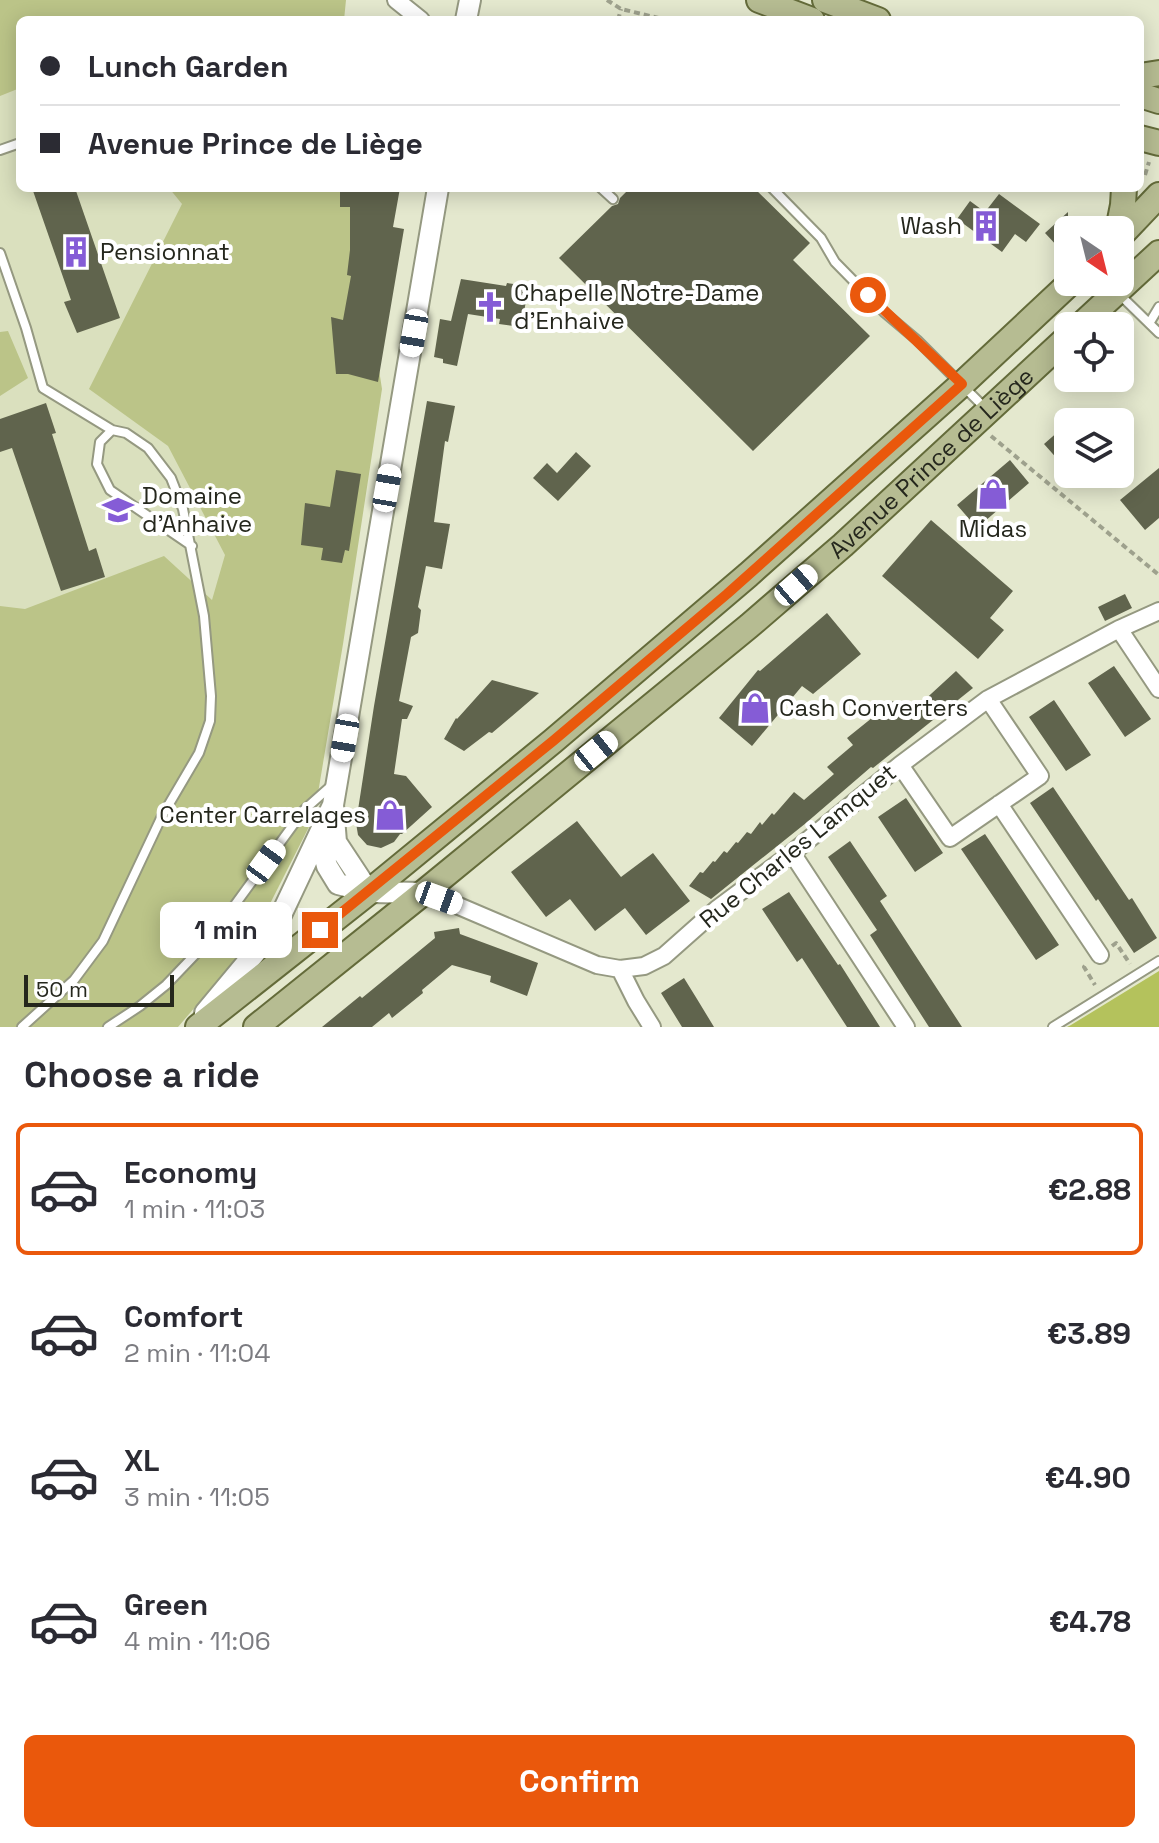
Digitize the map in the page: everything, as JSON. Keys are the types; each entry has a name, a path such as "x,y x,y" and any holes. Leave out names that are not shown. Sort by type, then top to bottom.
{"main road":[{"path":"759,0 801,16"},
{"path":"825,0 867,16"},
{"path":"1133,216 1152,185"},
{"path":"1121,216 1124,192"},
{"path":"1134,278 1154,261"},
{"name":"Avenue Prince de Liège","path":"196,1027 369,892 553,741 748,575 1056,296"},
{"path":"1095,312 1113,296"},
{"name":"Avenue Prince de Liège","path":"256,1027 749,626 843,545 1054,350"}],"street":[{"path":"396,0 416,16"},
{"path":"369,892 336,842 333,805 437,192"},
{"name":"Rue Charles Lamquet","path":"620,969 644,966 664,956 717,909 988,699 1159,611"},
{"path":"1119,629 1159,689"},
{"path":"900,765 950,838 1040,776 988,699"},
{"path":"999,804 1100,955"},
{"path":"196,1027 274,930 333,805"},
{"path":"319,835 327,866 338,884 369,892 423,893 597,965 620,969 652,1027"},
{"path":"792,853 906,1027"}],"lane":[{"path":"605,192 613,199"},
{"path":"776,192 821,238 835,262 988,410"},
{"path":"0,253 43,388 148,448 171,478 192,546 204,616 211,696 210,721 199,753 162,816 103,941 74,980 22,1027"},
{"path":"1121,296 1159,333"},
{"path":"1150,322 1159,307"},
{"path":"112,430 100,442 97,464 110,490 192,546"},
{"path":"108,1027 166,985 210,939 304,810 337,781"},
{"path":"1053,1027 1159,961"}],"path":[{"path":"607,0 621,9 650,16"},
{"path":"619,16 621,9"},
{"path":"1150,146 1152,185"},
{"path":"991,436 1159,575"},
{"path":"1103,997 1084,967 1116,943 1137,975"}],"shaded area":[{"name":"Domaine d'Anhaive","path":"0,0 16,16 16,192 179,192 216,347 256,672 0,831"},
{"path":"0,0 346,0 344,16 16,16 16,90 0,96"},
{"path":"172,192 352,192 382,389 314,817 250,943 178,1027 0,1027 0,606 25,609 164,556 212,600 225,555 168,446 89,389 182,204"},
{"path":"8,331 28,378 0,396 0,332"},
{"path":"1159,971 1159,1027 1067,1027 1071,1025"}],"building":[{"name":"Pensionnat","path":"33,192 76,192 120,318 77,333 64,302 71,300"},
{"path":"340,192 399,192 393,227 404,229 378,382 336,374 331,317 343,320 351,276 347,275 350,207 340,207"},
{"path":"626,192 758,192 810,243 793,260 870,336 753,451 559,258 612,206 618,204"},
{"path":"999,194 1040,224 1026,242 1015,234 1002,252 957,219 970,201 985,212"},
{"path":"1054,225 1054,243 1045,233"},
{"name":"Chapelle Notre-Dame d'Enhaive","path":"461,279 529,286 521,327 499,324 500,319 468,314 457,366 434,357 440,319 451,321"},
{"path":"427,401 455,406 448,442 445,441 434,522 450,524 442,569 426,566 418,607 421,610 418,633 411,637 399,701 413,706 407,719 402,719 394,774 406,776 432,807 394,842 381,848 367,845 358,835 356,823"},
{"path":"46,403 56,433 52,434 89,551 96,548 105,577 61,591 12,448 0,452 0,419"},
{"path":"1054,435 1054,455 1044,444"},
{"path":"576,452 591,466 558,501 533,478 547,463 557,473"},
{"name":"Midas","path":"1010,460 1029,483 977,528 957,505"},
{"path":"1159,468 1159,518 1145,530 1120,500"},
{"path":"336,470 361,474 349,551 345,550 342,563 321,560 323,548 301,545 305,503 330,507"},
{"path":"931,520 1013,591 990,618 1004,630 978,659 882,576"},
{"path":"1125,594 1132,608 1105,621 1098,607"},
{"path":"827,613 861,654 813,694 802,686 752,746 719,718 758,670"},
{"path":"1114,666 1151,719 1125,737 1088,683"},
{"path":"956,671 973,688 871,767 806,823 711,899 689,886 724,851 727,853 747,832 751,834 760,822 762,825 772,813 774,815 794,792 804,800 834,774 827,767 853,745 847,738 893,701 907,716"},
{"path":"492,680 539,693 492,733 489,732 464,751 444,739 456,718"},
{"path":"1054,700 1091,755 1066,771 1029,717"},
{"path":"1053,787 1157,938 1134,953 1030,803"},
{"path":"906,798 943,853 915,872 878,817"},
{"path":"577,821 621,877 653,853 690,901 646,935 625,908 595,931 570,899 546,917 511,872"},
{"path":"985,834 1059,945 1036,960 961,849"},
{"path":"850,841 887,896 880,901 962,1027 929,1027 870,935 877,930 828,857"},
{"path":"789,892 880,1027 847,1027 802,958 797,962 762,909"},
{"path":"459,928 460,934 538,963 527,996 490,982 491,976 452,965 392,1018 389,1013 372,1027 322,1027 435,938 434,932"},
{"path":"684,978 714,1027 682,1027 661,993"}],"place":[{"name":"Wash","path":"986,226"},
{"name":"Pensionnat","path":"76,252"},
{"name":"Chapelle Notre-Dame d'Enhaive","path":"490,307"},
{"name":"Midas","path":"993,494"},
{"name":"Domaine d'Anhaive","path":"118,510"},
{"name":"Cash Converters","path":"755,708"},
{"name":"Center Carrelages","path":"390,815"}],"route":[{"path":"320,930 553,741 727,594 962,384 868,295"}]}
